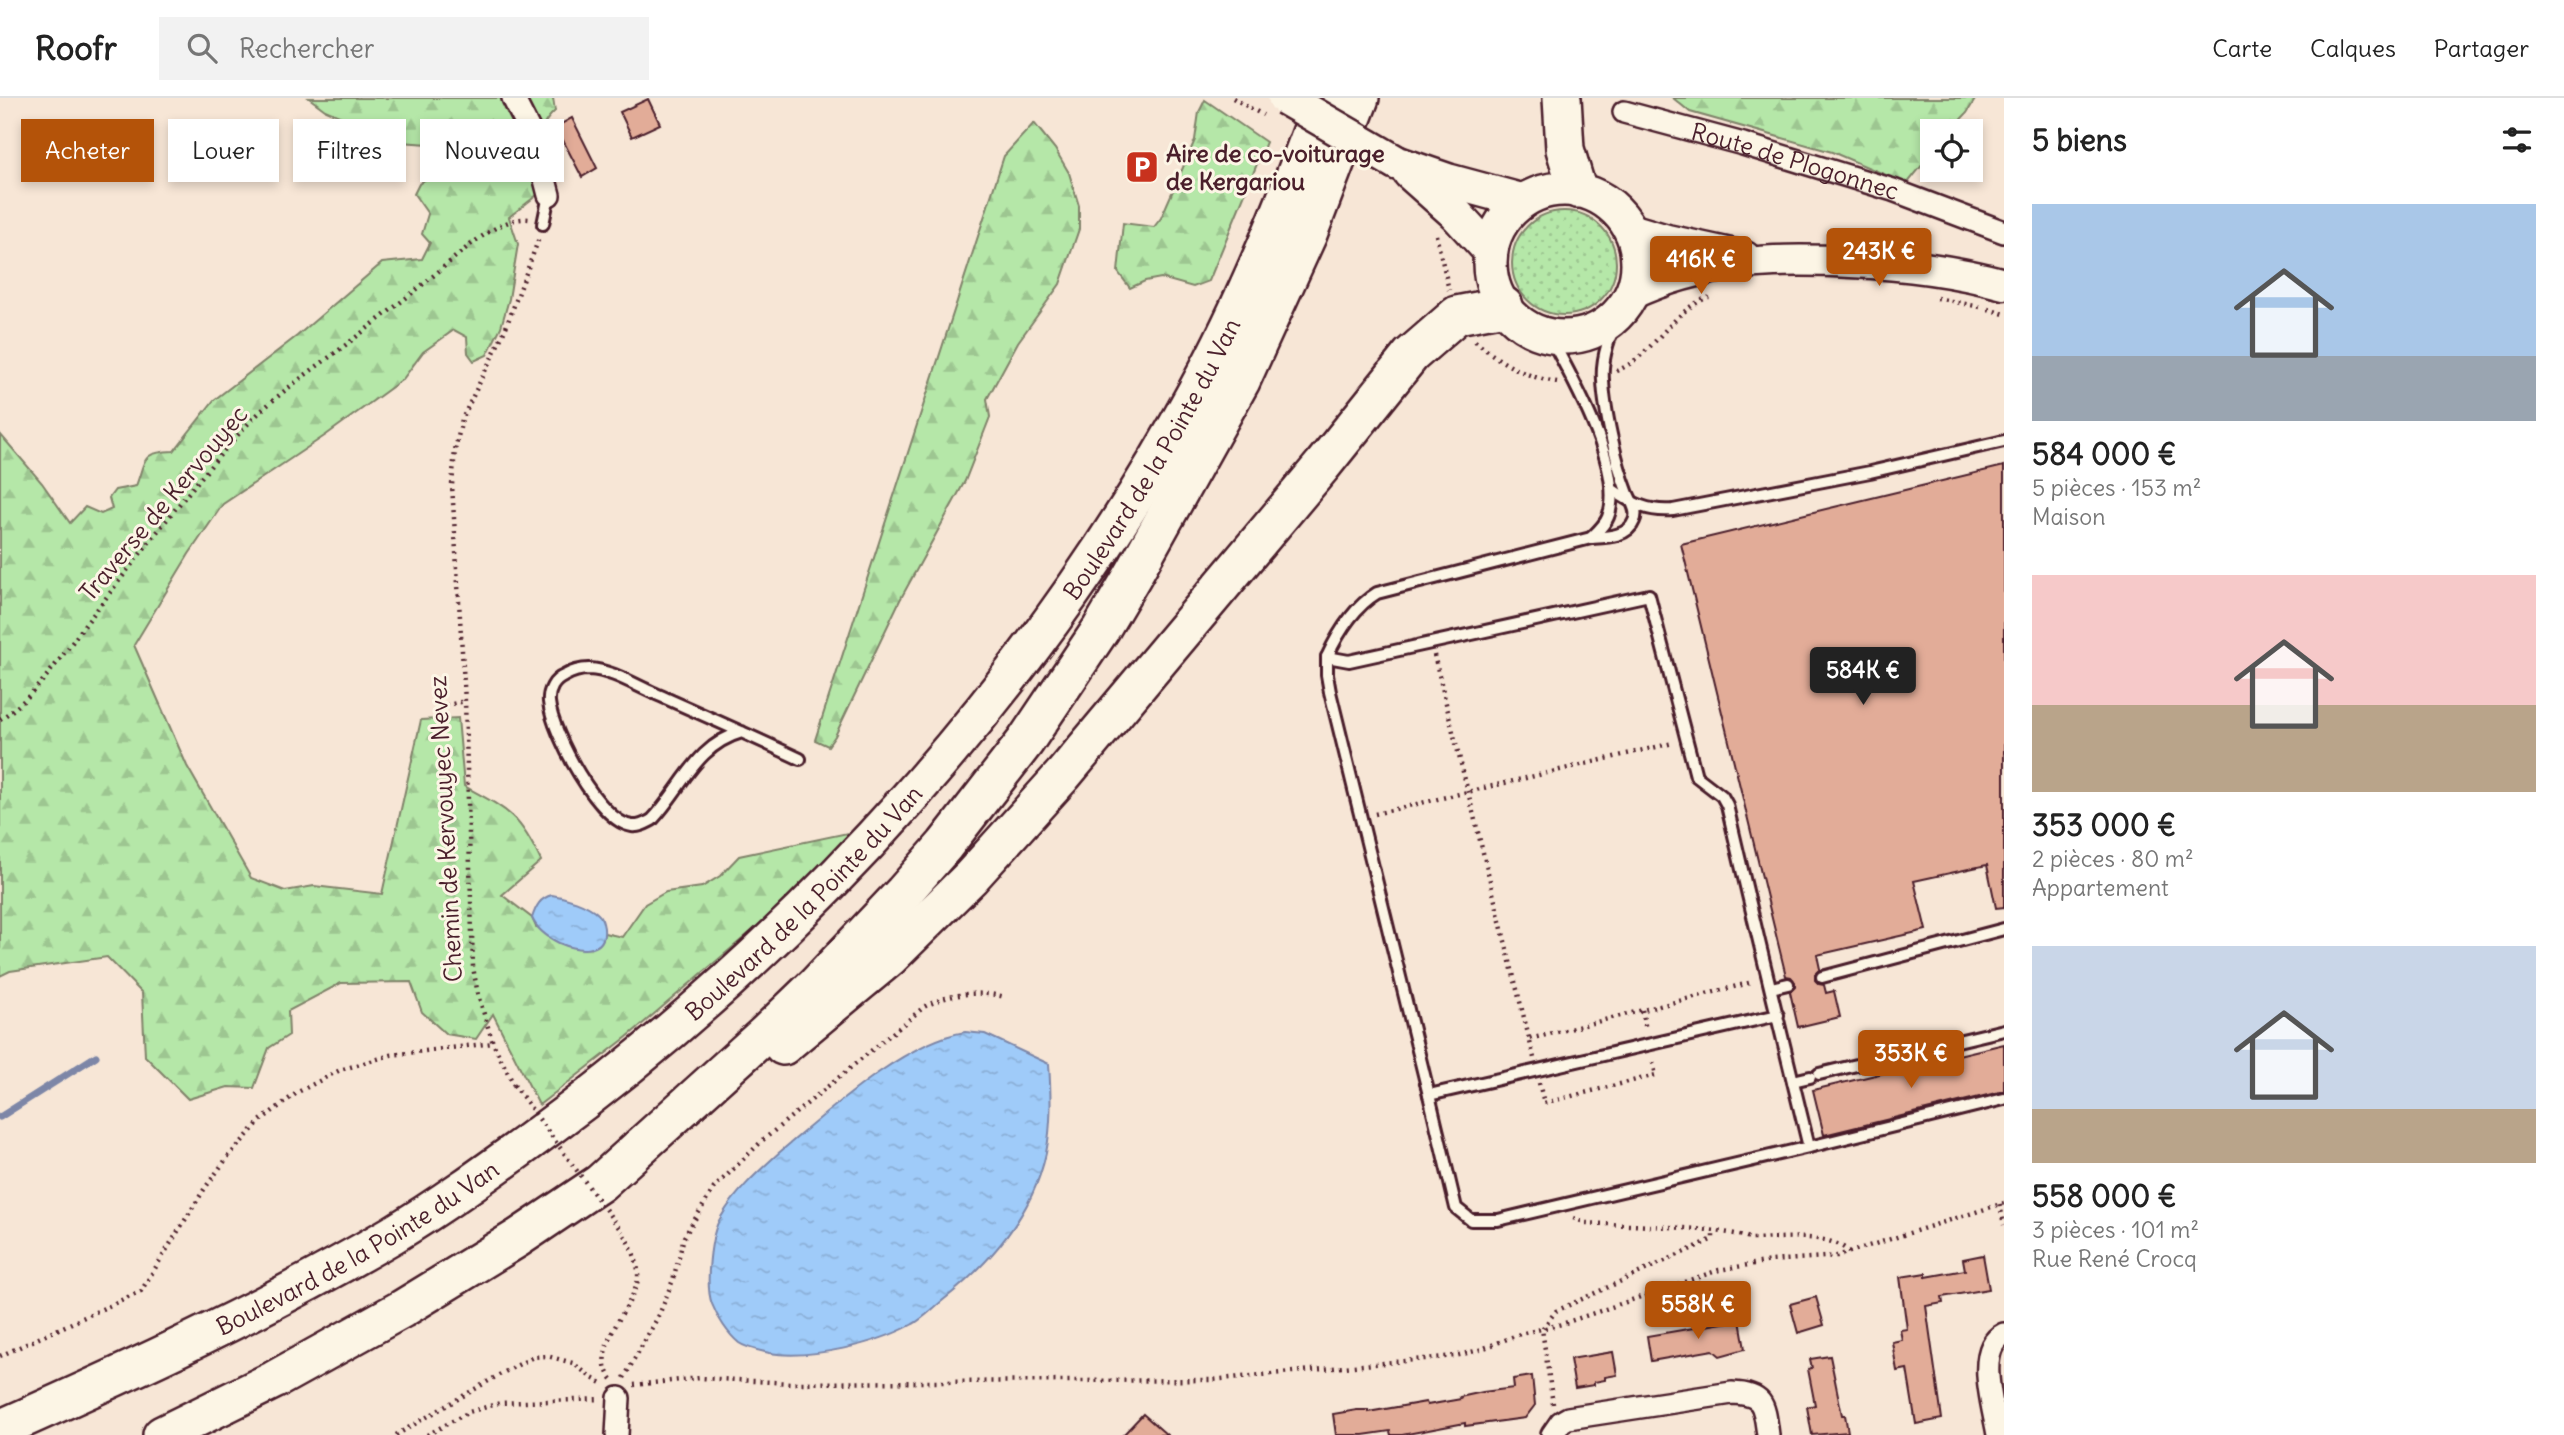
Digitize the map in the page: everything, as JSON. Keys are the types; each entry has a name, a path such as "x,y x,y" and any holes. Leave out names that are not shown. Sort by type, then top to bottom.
{"highway":[{"path":"1273,226 1306,98"},
{"name":"Boulevard de la Pointe du Van","path":"0,1429 223,1326 394,1234 486,1173 629,1067 773,940 898,811 989,700 1083,576 1195,394 1226,333 1273,226 1324,98"},
{"name":"Boulevard de la Pointe du Van","path":"162,1435 274,1380 402,1309 600,1183 816,985 945,845 1025,743 1101,629 1214,434 1308,234 1360,98"},
{"path":"1562,98 1566,149 1577,189"},
{"path":"600,1183 705,1103 758,1067 890,958 937,912 1063,775 1322,466 1411,355 1457,315 1504,306"}],"main road":[{"path":"1285,98 1398,163 1449,181 1523,201"},
{"path":"1398,163 1455,213 1490,251"},
{"path":"1625,303 1637,273 1637,251 1630,229 1618,211 1600,198 1577,189 1560,188 1540,192 1507,214 1496,231 1490,251 1494,289 1516,320 1549,335 1587,333 1605,324 1625,303 1657,282 1689,272 1759,260"},
{"path":"1630,229 1759,260 1892,264 1928,268 2004,284"}],"street":[{"path":"513,98 535,141 549,195"},
{"name":"Route de Plogonnec","path":"1624,112 1743,144 1881,186 2004,232"},
{"path":"1998,1435 1987,1361 1992,1344 2004,1334"},
{"path":"617,1435 618,1393"},
{"path":"1555,1431 1568,1418 1745,1393 1756,1396 1761,1402 1768,1435"}],"lane":[{"path":"543,224 549,195"},
{"path":"1625,303 1610,334 1602,377 1605,407 1626,489 1636,516 1634,524 1623,533 1591,538 1377,593 1356,610 1327,657 1330,692 1452,1198 1460,1213 1480,1222 1569,1204 2004,1099"},
{"path":"1549,335 1589,411 1613,490 1608,517 1591,538"},
{"path":"1613,490 1633,504 1656,511 1673,510 1870,472 2004,441"},
{"path":"1327,657 1349,662 1649,595 1696,776 1722,796 1727,804 1809,1147"},
{"path":"742,732 723,737 708,748 652,820 632,827 603,807 584,785 555,722 549,702 550,694 554,682 562,676 590,669 615,676 742,732 800,759"},
{"path":"1822,977 2004,929"},
{"path":"1770,983 1788,984"},
{"path":"1429,1096 1778,1015"},
{"path":"1793,1081 2004,1030"}],"path":[{"path":"1233,98 1250,108"},
{"name":"Traverse de Kervouyec","path":"0,719 11,712 46,676 179,505 246,426 288,388 489,233 517,218 543,224"},
{"name":"Chemin de Kervouyec Nevez","path":"543,224 526,278 505,330 462,419 455,450 453,497 466,701 472,941 478,995 493,1044 514,1085 622,1232 633,1252 638,1278 634,1293 615,1323 608,1343 608,1376 618,1393"},
{"path":"1432,644 1544,1102 1656,1075 1643,1010"},
{"path":"439,707 466,701"},
{"path":"1361,818 1685,740"},
{"path":"1530,1039 1643,1010 1770,983"},
{"path":"618,1393 659,1315 673,1280 684,1237 714,1188 763,1140 924,1007 942,997 993,994 1005,997"},
{"path":"0,1356 141,1290 227,1158 260,1121 298,1092 340,1070 391,1055 493,1044"},
{"path":"1569,1204 1572,1217 1586,1223 1713,1231 1751,1239 1827,1240 1844,1246 1850,1253"},
{"path":"427,1435 469,1412 500,1403 618,1393 700,1378 791,1383 1211,1380 1455,1356 1562,1324 1719,1270 1754,1263 1824,1259 1850,1253 2002,1204 2004,1225"},
{"path":"1555,1431 1542,1329 1556,1311 1713,1239 1713,1231"},
{"path":"396,1435 499,1374 534,1357 558,1357 573,1363 618,1393"}],"green space":[{"path":"309,98 553,98 555,111 547,119 420,119 420,143 406,142 406,119 346,119 325,110"},
{"path":"1673,98 1976,98 1961,119 1920,119 1920,168 1907,184 1832,152 1690,112"},
{"path":"1205,100 1266,142 1209,281 1193,287 1161,278 1130,288 1118,272 1123,223 1154,227 1161,218 1195,140 1199,112"},
{"path":"1034,123 1055,149 1069,173 1079,206 1079,229 1060,284 1018,342 987,399 990,417 965,481 900,600 828,746 815,740 1004,156"},
{"path":"536,182 537,195 509,217 518,244 509,299 501,327 487,355 474,361 468,353 467,337 454,330 423,352 403,379 223,504 134,645 187,766 251,878 285,891 314,886 382,894 421,720 458,718 464,786 511,815 533,845 541,861 502,895 532,918 536,927 600,943 604,933 622,937 645,904 666,892 702,887 720,876 739,856 852,832 800,890 627,1037 539,1105 493,1014 476,1039 446,1034 422,1012 411,982 341,983 288,1011 289,1035 269,1048 254,1088 228,1087 188,1099 145,1056 142,993 107,957 10,971 0,976 0,434 42,483 70,523 85,507 101,514 112,509 109,498 115,490 136,486 144,463 150,455 174,451 214,400 297,336 382,263 422,259 430,243 422,234 428,214 414,194 419,184"},
{"path":"1564,211 1584,215 1601,226 1612,243 1616,263 1612,283 1601,300 1584,311 1564,315 1544,311 1527,300 1516,283 1512,263 1516,243 1527,226 1544,215"}],"water":[{"path":"552,895 582,904 599,915 604,928 604,937 600,943 589,949 573,948 555,941 540,930 532,918 541,900"},
{"path":"965,1032 985,1034 1049,1064 1050,1108 1046,1153 1031,1197 1007,1236 976,1271 920,1319 881,1338 843,1349 785,1355 749,1348 739,1343 717,1314 712,1304 709,1285 714,1235 727,1208 748,1182 781,1151 868,1080 917,1049 941,1038"}],"building":[{"path":"648,99 660,124 632,137 620,112"},
{"path":"572,118 597,168 582,177 564,142 564,122"},
{"path":"2004,466 2004,907 1996,908 1987,865 1914,881 1926,930 1817,955 1820,969 1815,974 1815,980 1824,985 1826,993 1834,991 1840,1017 1798,1027 1790,992 1795,987 1795,982 1786,976 1681,544"},
{"path":"2004,1044 2004,1091 1824,1135 1813,1090"},
{"path":"1983,1255 1989,1289 1942,1297 1943,1303 1926,1306 1942,1419 1916,1424 1907,1369 1897,1371 1892,1342 1902,1340 1900,1330 1907,1329 1900,1277 1926,1273 1926,1277 1965,1270 1963,1259"},
{"path":"1816,1297 1824,1325 1798,1333 1790,1304"},
{"path":"1740,1320 1745,1349 1720,1356 1713,1350 1651,1361 1647,1336"},
{"path":"1613,1352 1617,1375 1605,1377 1605,1380 1594,1382 1594,1385 1575,1388 1570,1359"},
{"path":"1830,1356 1848,1432 1812,1435 1807,1407 1815,1405 1808,1369 1812,1368 1810,1359"},
{"path":"1532,1376 1535,1405 1525,1418 1465,1426 1465,1423 1402,1435 1391,1435 1390,1431 1336,1435 1333,1414 1461,1399 1460,1397 1483,1392 1514,1388 1513,1379"},
{"path":"1143,1414 1167,1435 1123,1435"}],"waterway":[{"path":"0,1117 96,1056"}],"place":[{"name":"Aire de co-voiturage de Kergariou","path":"1142,167"}]}
